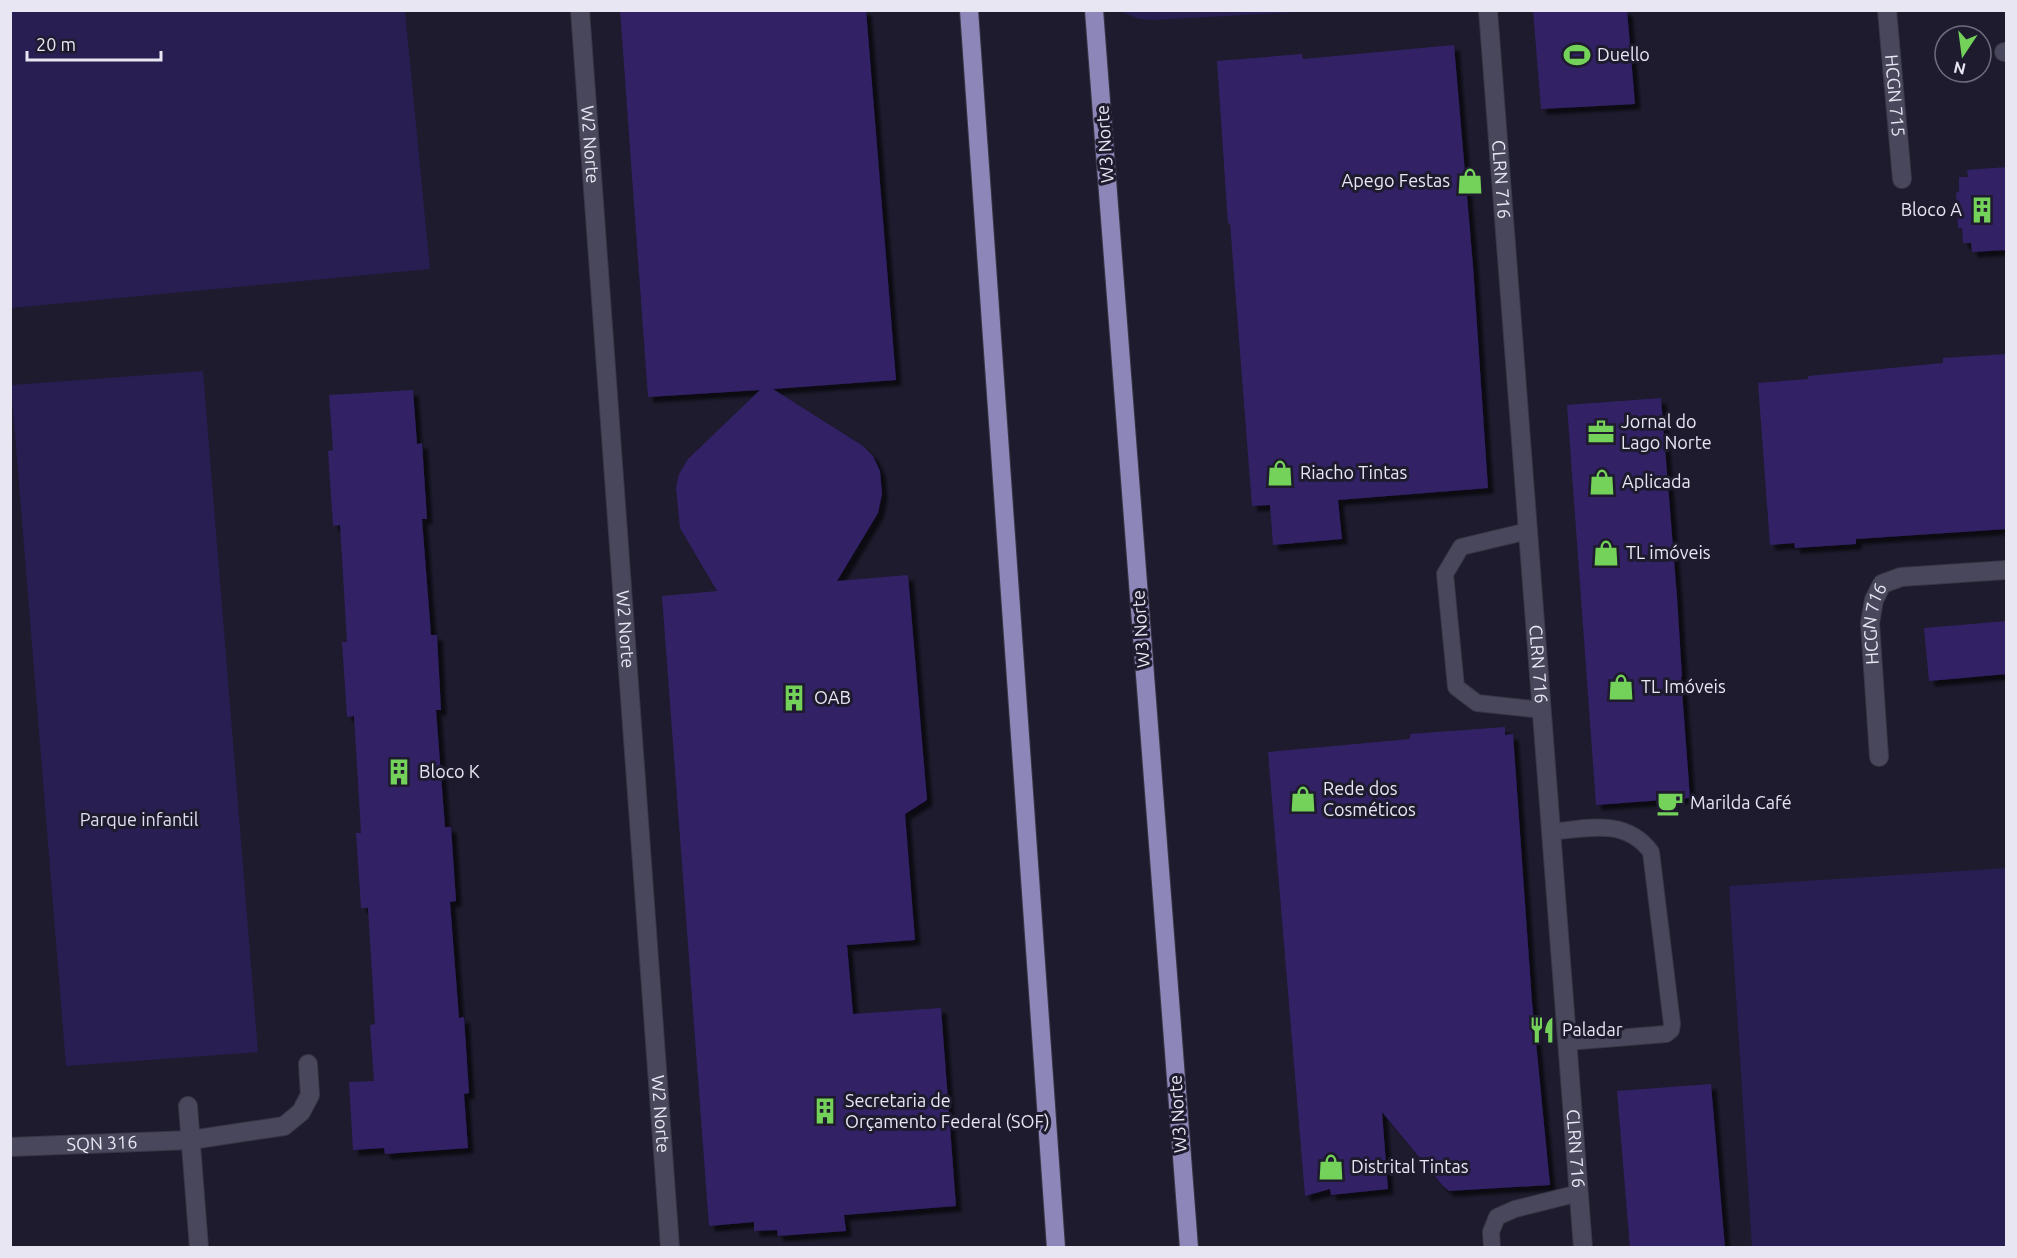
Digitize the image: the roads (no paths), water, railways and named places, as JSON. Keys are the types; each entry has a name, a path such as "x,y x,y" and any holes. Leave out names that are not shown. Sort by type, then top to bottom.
{"main road":[{"path":"969,10 1056,1248"},
{"name":"W3 Norte","path":"1094,10 1189,1248"}],"street":[{"name":"W2 Norte","path":"580,10 670,1248"},
{"name":"CLRN 716","path":"1488,10 1583,1248"},
{"name":"HCGN 715","path":"1887,10 1902,179"},
{"name":"HCGN 716","path":"1879,757 1870,623 1874,600 1882,584 1901,577 2007,570"},
{"name":"SQN 316","path":"10,1147 191,1140 284,1126 301,1112 310,1095 308,1064"},
{"path":"188,1106 199,1248"}],"lane":[{"path":"1528,531 1461,547 1445,574 1456,687 1477,703 1542,710"},
{"path":"1551,832 1597,827 1629,832 1652,852 1672,1024 1671,1030 1666,1034 1567,1042"},
{"path":"1492,1248 1491,1232 1497,1217 1515,1209 1579,1193"}],"place":[{"name":"Duello","path":"1577,55"},
{"name":"Apego Festas","path":"1470,181"},
{"name":"Bloco A","path":"1982,210"},
{"name":"Jornal do Lago Norte","path":"1601,432"},
{"name":"Riacho Tintas","path":"1280,473"},
{"name":"Aplicada","path":"1602,482"},
{"name":"TL imóveis","path":"1606,553"},
{"name":"TL Imóveis","path":"1621,687"},
{"name":"OAB","path":"794,698"},
{"name":"Bloco K","path":"399,772"},
{"name":"Rede dos Cosméticos","path":"1303,799"},
{"name":"Marilda Café","path":"1670,803"},
{"name":"Paladar","path":"1542,1030"},
{"name":"Secretaria de Orçamento Federal (SOF)","path":"825,1111"},
{"name":"Distrital Tintas","path":"1331,1167"}],"park label":[{"name":"Parque infantil","path":"139,820"}]}
